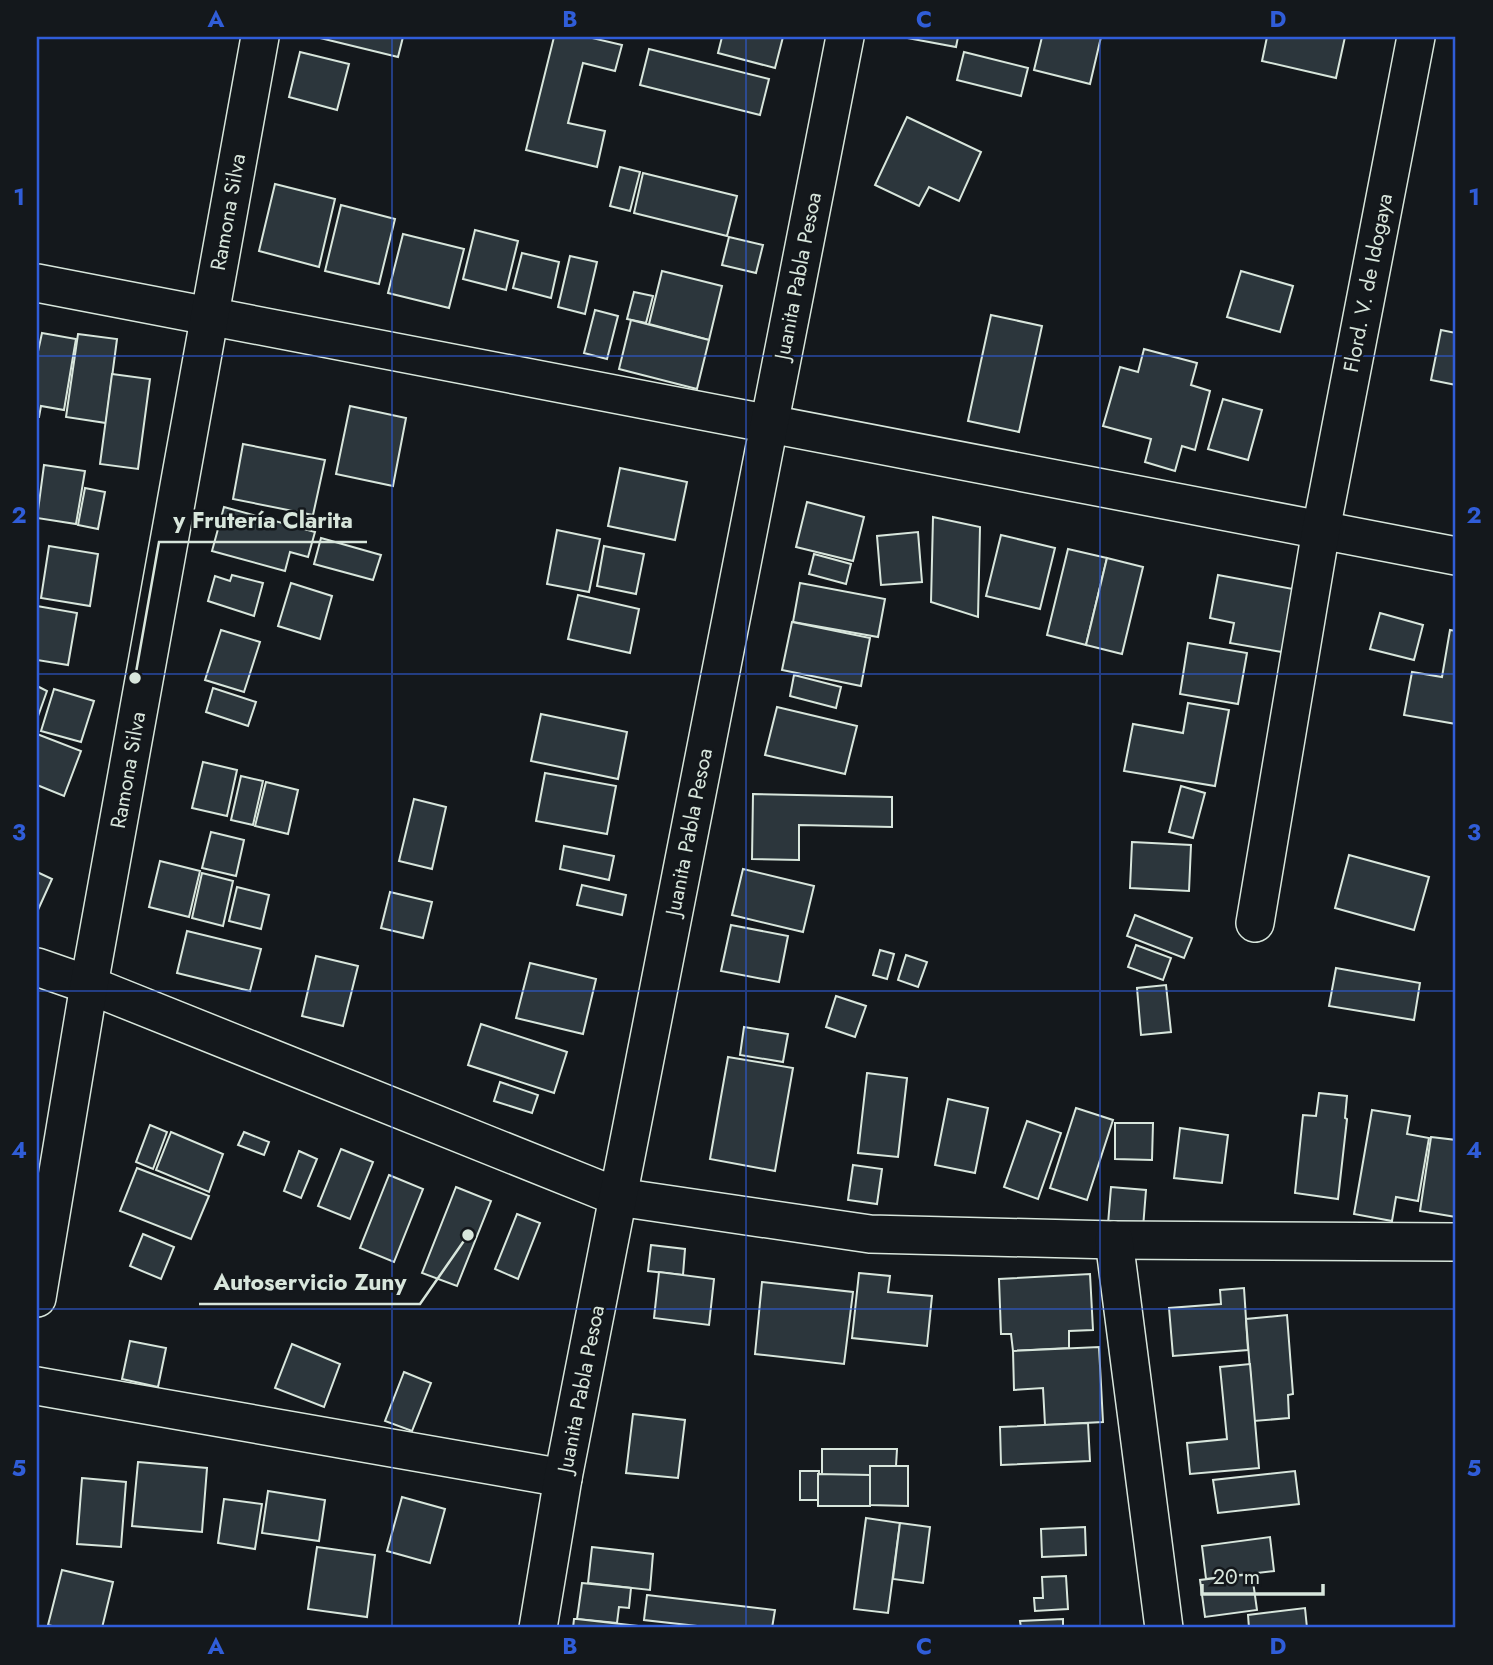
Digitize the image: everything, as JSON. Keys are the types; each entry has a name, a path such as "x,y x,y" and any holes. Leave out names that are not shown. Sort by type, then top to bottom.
{"street":[{"name":"Ramona Silva","path":"37,1298 89,985 260,37"},
{"name":"Juanita Pabla Pesoa","path":"538,1628 563,1478 845,37"},
{"name":"Flord. V. de Idogaya","path":"1255,923 1321,530 1416,37"},
{"path":"37,283 1456,556"},
{"path":"37,967 89,985 618,1198 870,1234 1114,1240 1456,1242"},
{"path":"1114,1240 1164,1628"},
{"path":"37,1386 563,1478"}],"building":[{"path":"316,37 403,37 398,57"},
{"path":"554,37 588,37 622,45 615,71 583,63 568,123 605,131 597,167 526,150"},
{"path":"722,37 783,37 775,68 718,53"},
{"path":"902,37 958,37 956,47"},
{"path":"1042,37 1101,37 1090,84 1034,70"},
{"path":"1267,37 1345,37 1336,78 1262,61"},
{"path":"649,49 769,79 760,115 640,85"},
{"path":"300,52 349,64 337,110 289,97"},
{"path":"964,52 1028,68 1021,96 957,80"},
{"path":"907,117 981,152 959,201 929,187 919,206 875,185"},
{"path":"620,167 640,172 630,211 610,206"},
{"path":"643,173 737,196 727,236 634,213"},
{"path":"275,184 335,199 319,267 259,251"},
{"path":"341,205 395,219 379,284 325,271"},
{"path":"475,230 518,241 506,290 463,279"},
{"path":"403,234 464,249 449,308 388,293"},
{"path":"729,237 763,245 756,273 722,265"},
{"path":"522,253 559,262 551,298 513,288"},
{"path":"570,256 597,262 585,314 558,307"},
{"path":"662,271 722,286 709,340 649,324"},
{"path":"1241,271 1293,286 1280,332 1227,317"},
{"path":"634,292 653,296 646,323 627,319"},
{"path":"595,310 618,316 607,359 584,353"},
{"path":"991,315 1042,326 1019,432 968,421"},
{"path":"631,320 709,340 697,389 619,369"},
{"path":"1441,330 1456,333 1456,385 1431,380"},
{"path":"42,333 76,339 64,410 41,406 37,417 37,356"},
{"path":"78,334 117,339 106,423 66,417"},
{"path":"1144,349 1197,363 1191,385 1210,391 1195,450 1182,446 1175,471 1145,462 1151,439 1103,426 1120,367 1138,372"},
{"path":"112,374 150,379 138,469 100,464"},
{"path":"1223,399 1262,410 1248,460 1208,449"},
{"path":"350,406 406,418 393,486 336,474"},
{"path":"243,444 325,460 313,515 233,499"},
{"path":"44,465 85,471 76,524 37,518"},
{"path":"620,468 687,482 675,540 608,526"},
{"path":"85,488 105,492 98,529 78,525"},
{"path":"807,502 864,517 853,561 796,547"},
{"path":"224,507 315,532 308,557 290,552 285,571 212,551"},
{"path":"933,517 980,527 978,617 931,602"},
{"path":"557,530 600,539 589,592 547,584"},
{"path":"918,532 922,582 881,585 877,536"},
{"path":"1001,535 1055,548 1040,609 986,596"},
{"path":"321,538 381,555 373,580 314,564"},
{"path":"49,546 98,554 90,606 41,598"},
{"path":"604,546 644,554 636,594 597,586"},
{"path":"1068,549 1107,558 1086,645 1047,635"},
{"path":"814,554 851,564 846,584 809,574"},
{"path":"1107,558 1143,567 1122,654 1086,645"},
{"path":"232,575 263,583 254,616 208,601 215,576 230,581"},
{"path":"1218,575 1293,589 1282,652 1230,643 1234,623 1210,618"},
{"path":"291,583 332,596 320,639 278,626"},
{"path":"800,583 885,599 878,637 793,622"},
{"path":"578,595 639,609 630,653 568,639"},
{"path":"37,606 77,613 68,665 37,660"},
{"path":"1380,613 1423,625 1414,660 1370,649"},
{"path":"792,622 870,638 861,686 782,670"},
{"path":"221,630 260,642 244,692 205,680"},
{"path":"1450,630 1456,631 1456,724 1404,715 1412,672 1442,677"},
{"path":"1188,643 1247,653 1238,704 1180,694"},
{"path":"794,675 841,687 836,708 790,696"},
{"path":"37,686 47,691 37,719"},
{"path":"213,688 256,702 248,726 206,712"},
{"path":"54,689 94,701 81,742 41,731"},
{"path":"1188,703 1229,710 1215,786 1124,771 1133,724 1183,733"},
{"path":"777,707 857,726 845,774 765,755"},
{"path":"541,714 627,732 618,779 531,761"},
{"path":"37,734 81,751 64,796 37,785"},
{"path":"203,762 237,770 227,816 192,808"},
{"path":"545,773 616,786 607,834 536,821"},
{"path":"241,776 263,781 253,825 231,820"},
{"path":"266,782 298,790 288,834 255,826"},
{"path":"1181,786 1205,793 1193,838 1169,832"},
{"path":"753,794 892,797 892,827 799,825 799,860 752,859"},
{"path":"414,799 446,807 432,869 399,861"},
{"path":"211,832 244,840 236,876 202,868"},
{"path":"1132,842 1191,845 1189,891 1130,888"},
{"path":"564,846 614,856 609,880 560,869"},
{"path":"1349,855 1429,877 1414,930 1335,908"},
{"path":"160,861 200,871 189,917 149,907"},
{"path":"743,869 814,886 803,932 732,915"},
{"path":"37,872 52,879 37,912"},
{"path":"202,873 233,881 223,926 192,918"},
{"path":"582,885 626,895 622,915 577,905"},
{"path":"237,887 269,895 261,929 229,921"},
{"path":"390,892 432,902 423,938 381,928"},
{"path":"1135,915 1192,938 1184,958 1127,936"},
{"path":"731,925 788,936 779,982 721,971"},
{"path":"187,931 261,949 250,991 177,973"},
{"path":"1136,945 1171,958 1163,980 1128,967"},
{"path":"880,950 894,954 887,979 873,975"},
{"path":"906,955 927,962 918,987 898,980"},
{"path":"316,956 358,966 343,1026 302,1016"},
{"path":"530,963 596,979 583,1034 516,1018"},
{"path":"1336,968 1420,983 1414,1020 1329,1006"},
{"path":"1166,985 1171,1032 1141,1035 1137,988"},
{"path":"836,996 866,1006 855,1037 826,1027"},
{"path":"481,1024 567,1052 554,1093 468,1065"},
{"path":"744,1027 788,1034 783,1062 740,1055"},
{"path":"728,1057 793,1068 775,1171 710,1159"},
{"path":"867,1073 907,1078 898,1157 858,1153"},
{"path":"500,1082 538,1095 532,1113 494,1101"},
{"path":"1319,1093 1347,1096 1338,1199 1295,1193 1303,1115 1316,1116"},
{"path":"948,1099 988,1108 975,1173 935,1165"},
{"path":"1076,1108 1113,1120 1087,1200 1050,1188"},
{"path":"1372,1110 1410,1116 1407,1134 1429,1138 1418,1201 1396,1197 1392,1221 1354,1214"},
{"path":"1027,1121 1061,1133 1038,1199 1004,1187"},
{"path":"1115,1123 1153,1123 1152,1160 1115,1159"},
{"path":"150,1125 167,1132 153,1169 136,1162"},
{"path":"1180,1128 1228,1135 1222,1183 1174,1178"},
{"path":"171,1132 223,1154 209,1192 156,1170"},
{"path":"244,1132 269,1142 264,1155 238,1145"},
{"path":"1431,1137 1456,1140 1456,1217 1420,1211"},
{"path":"341,1149 373,1162 350,1219 318,1206"},
{"path":"299,1151 317,1159 301,1198 284,1191"},
{"path":"853,1165 882,1169 877,1204 848,1200"},
{"path":"137,1168 209,1196 191,1239 120,1211"},
{"path":"389,1175 423,1189 394,1262 360,1248"},
{"path":"456,1187 491,1201 457,1286 422,1273"},
{"path":"1111,1187 1146,1190 1143,1228 1108,1224"},
{"path":"517,1214 540,1223 518,1279 495,1269"},
{"path":"143,1234 174,1247 161,1279 130,1266"},
{"path":"651,1245 685,1249 683,1275 648,1271"},
{"path":"659,1272 714,1279 709,1325 654,1318"},
{"path":"859,1273 890,1276 888,1292 932,1296 927,1346 852,1338"},
{"path":"1090,1274 1093,1330 1069,1331 1069,1348 1013,1351 1011,1334 1001,1334 999,1279"},
{"path":"762,1282 853,1292 844,1364 755,1354"},
{"path":"1244,1288 1248,1350 1173,1356 1169,1308 1221,1304 1220,1290"},
{"path":"1287,1315 1293,1394 1288,1395 1289,1418 1254,1421 1246,1319"},
{"path":"130,1341 166,1348 158,1387 122,1379"},
{"path":"292,1344 340,1364 324,1407 275,1388"},
{"path":"1099,1347 1103,1422 1045,1425 1043,1388 1014,1390 1013,1351"},
{"path":"1250,1364 1259,1468 1190,1474 1187,1443 1227,1439 1220,1367"},
{"path":"404,1372 431,1383 412,1431 385,1421"},
{"path":"633,1414 685,1420 678,1478 626,1473"},
{"path":"1088,1423 1090,1461 1001,1465 1000,1427"},
{"path":"822,1449 897,1449 896,1466 870,1466 870,1475 822,1475"},
{"path":"138,1462 207,1468 202,1532 132,1526"},
{"path":"870,1466 908,1466 908,1506 870,1505"},
{"path":"800,1471 819,1471 818,1500 800,1500"},
{"path":"1295,1471 1299,1504 1218,1513 1213,1480"},
{"path":"818,1474 870,1475 870,1506 818,1506"},
{"path":"82,1478 126,1482 121,1547 77,1544"},
{"path":"268,1491 325,1500 319,1541 262,1533"},
{"path":"402,1497 445,1509 430,1563 387,1551"},
{"path":"224,1499 262,1504 255,1549 218,1543"},
{"path":"866,1518 900,1523 888,1613 854,1609"},
{"path":"900,1523 930,1527 923,1583 893,1579"},
{"path":"1085,1527 1086,1555 1042,1557 1041,1529"},
{"path":"1270,1537 1274,1571 1206,1579 1202,1546"},
{"path":"317,1547 375,1555 367,1617 308,1609"},
{"path":"592,1547 653,1554 650,1590 588,1583"},
{"path":"62,1570 113,1582 102,1628 60,1628 48,1625"},
{"path":"1252,1574 1257,1610 1205,1617 1200,1580"},
{"path":"1066,1576 1068,1609 1035,1611 1034,1598 1043,1598 1042,1577"},
{"path":"582,1583 631,1588 629,1608 619,1607 617,1623 577,1619"},
{"path":"647,1595 775,1610 772,1628 715,1628 644,1620"},
{"path":"1305,1608 1307,1628 1249,1628 1248,1615"},
{"path":"574,1619 577,1619 656,1628 573,1628"},
{"path":"1063,1619 1063,1628 1021,1628 1020,1621"}],"place":[{"name":"y Frutería Clarita","path":"135,678"},
{"name":"Autoservicio Zuny","path":"468,1235"}]}
